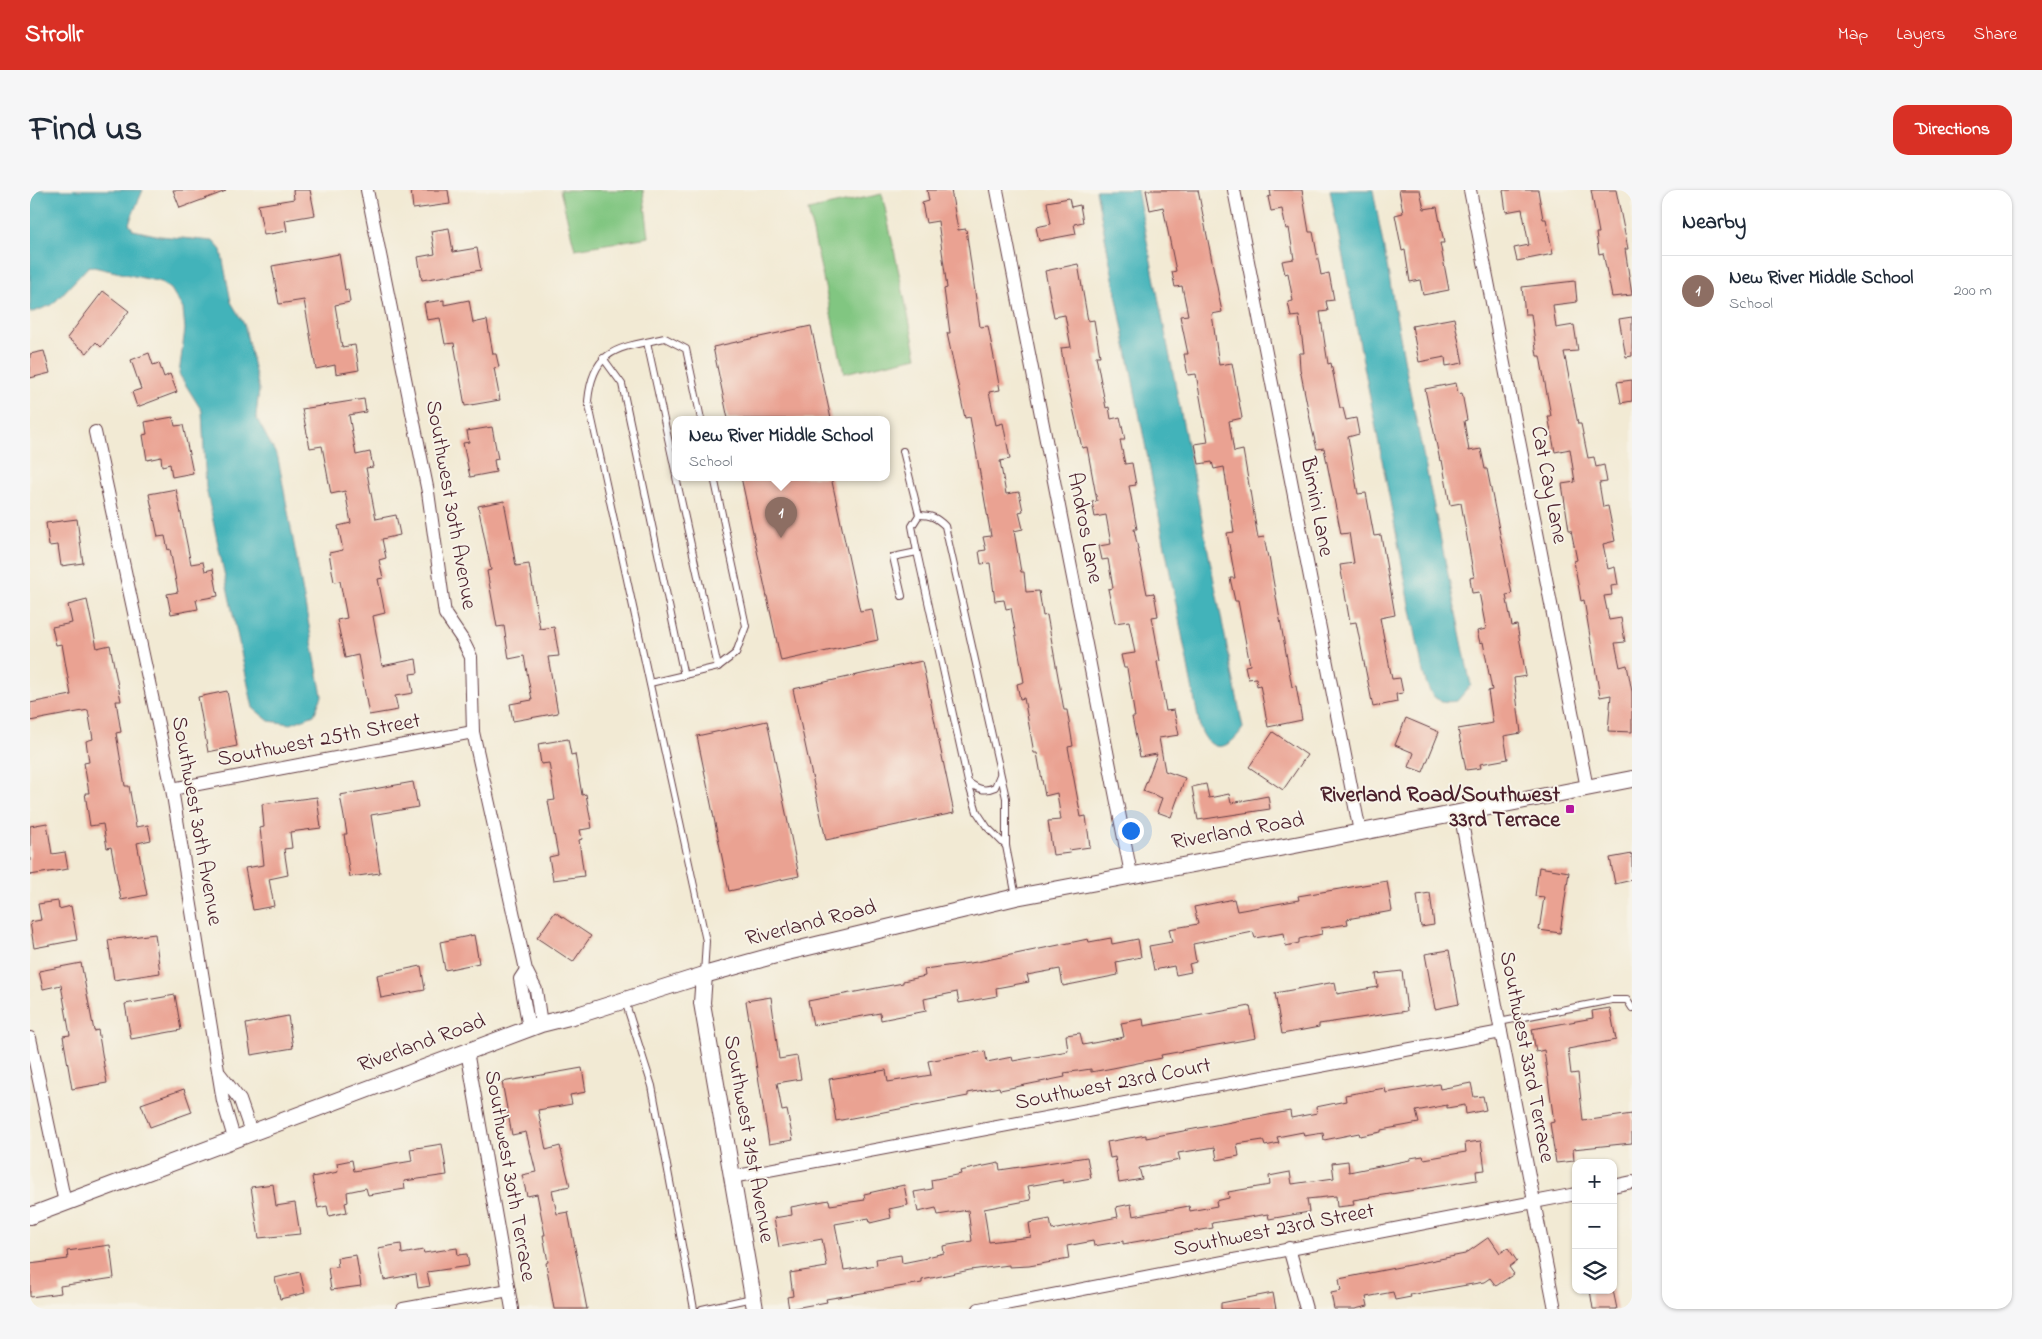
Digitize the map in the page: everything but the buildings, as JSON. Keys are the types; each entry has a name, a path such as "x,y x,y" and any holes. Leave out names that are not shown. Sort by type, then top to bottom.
{"street":[{"name":"Southwest 30th Avenue","path":"367,190 428,492 444,614 462,639 471,657 473,732 526,970 520,979 535,1026"},
{"name":"Andros Lane","path":"997,190 1132,874"},
{"name":"Bimini Lane","path":"1234,190 1360,832"},
{"name":"Cat Cay Lane","path":"1470,190 1587,788"},
{"name":"Southwest 30th Avenue","path":"95,432 172,788 223,1101 234,1138"},
{"name":"Southwest 25th Street","path":"172,788 473,732"},
{"name":"Riverland Road","path":"30,1216 535,1026 581,1014 704,976 886,927 1016,897 1632,779"},
{"name":"Southwest 33rd Terrace","path":"1460,812 1555,1309"},
{"name":"Southwest 31st Avenue","path":"704,976 702,1003 754,1303"},
{"name":"Southwest 23rd Court","path":"732,1177 1500,1027"},
{"path":"30,1038 64,1203"},
{"name":"Southwest 30th Terrace","path":"467,1051 512,1309"},
{"name":"Southwest 30th Avenue","path":"219,1072 240,1100 251,1132"},
{"path":"1617,1185 1632,1182"},
{"name":"Southwest 23rd Street","path":"979,1309 1572,1195"},
{"path":"1290,1248 1306,1309"},
{"path":"403,1309 509,1290"}],"lane":[{"path":"700,416 686,349 665,338 617,349 603,358 596,368 589,385 588,401 706,941 704,976"},
{"path":"646,342 672,458"},
{"path":"603,358 622,384 684,676"},
{"path":"903,451 919,516 912,526 917,552 968,782 977,812 987,827 1006,846"},
{"path":"677,481 718,667"},
{"path":"650,683 718,667 736,653 746,626 715,481"},
{"path":"919,516 929,515 939,520 945,526 1006,798 1006,846 1016,897"},
{"path":"902,596 893,557 917,552"},
{"path":"968,782 979,789 988,790 995,787 1000,774"},
{"path":"625,1000 652,1086 694,1309"},
{"path":"1500,1027 1612,1000 1627,1000 1632,1008"},
{"path":"702,1309 754,1303"}],"green space":[{"path":"560,190 643,190 649,237 575,249"},
{"path":"882,194 917,357 844,373 808,210"}],"water":[{"path":"30,190 143,190 129,223 133,230 160,236 213,241 221,250 231,302 244,324 259,389 256,417 278,458 322,696 314,715 291,724 269,721 253,708 206,488 202,411 179,374 185,329 183,309 171,289 161,282 89,266 52,305 30,313"},
{"path":"1096,190 1137,190 1243,728 1226,745 1215,746 1204,737 1200,728"},
{"path":"1330,190 1373,190 1410,391 1471,685 1457,701 1442,701 1433,696 1427,686 1423,672"}],"place":[{"name":"New River Middle School","path":"781,538"},
{"name":"Riverland Road/Southwest 33rd Terrace","path":"1570,809"}]}
